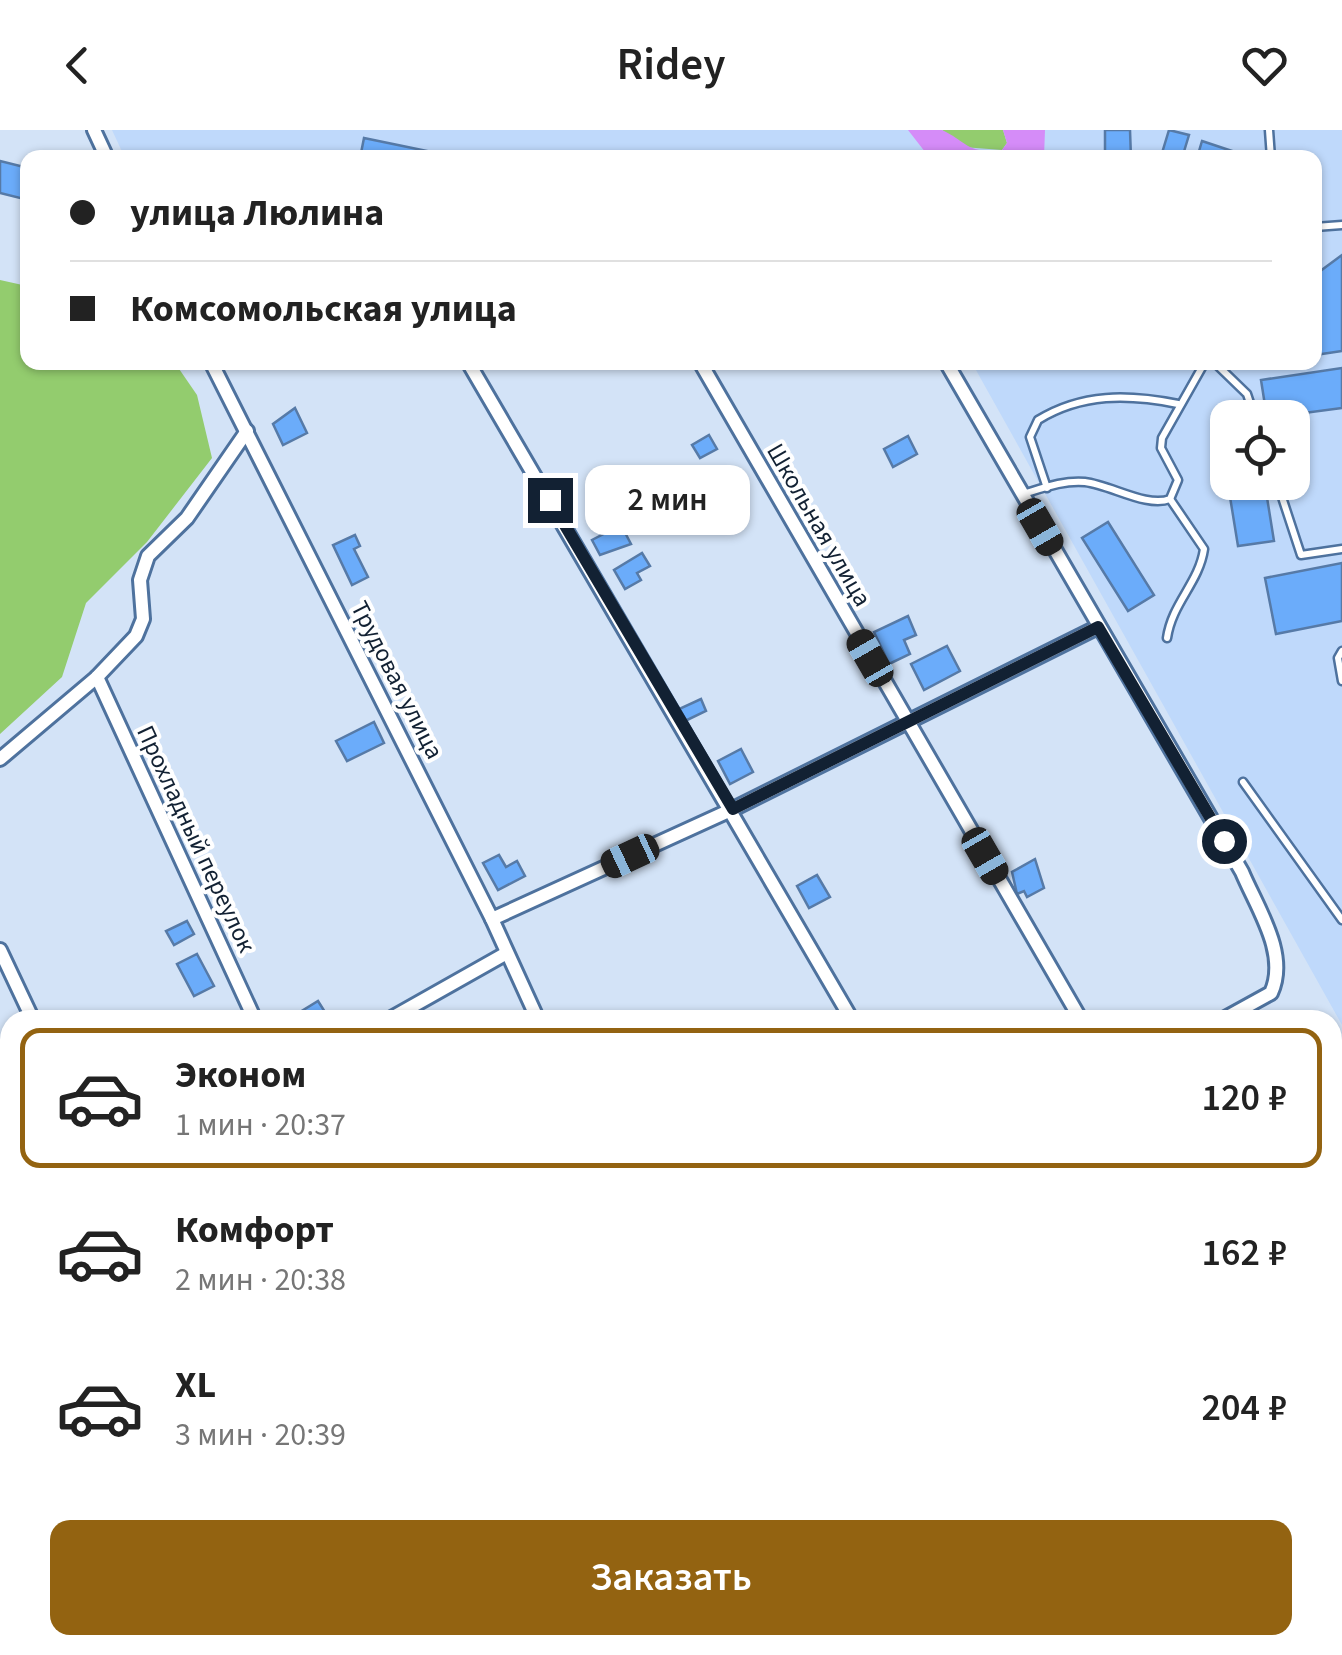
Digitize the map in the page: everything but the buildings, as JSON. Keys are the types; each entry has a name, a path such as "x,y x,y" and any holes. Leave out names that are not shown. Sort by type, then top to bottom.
{"street":[{"name":"Трудовая улица","path":"215,370 492,919 533,1010"},
{"path":"473,370 733,809 846,1010"},
{"name":"Школьная улица","path":"705,370 1075,1010"},
{"path":"951,370 1249,890 1279,968 1271,993 1242,1010"},
{"path":"0,758 97,678 141,627 140,580 148,556 187,518 247,430"},
{"path":"492,919 733,809 1098,627"},
{"name":"Прохладный переулок","path":"97,678 250,1010"},
{"path":"0,950 28,1010"},
{"path":"406,1010 505,954"}],"lane":[{"path":"1022,494 1088,482 1161,503 1170,500 1178,480 1161,442 1199,370"},
{"path":"1222,370 1249,400"},
{"path":"1047,488 1030,437 1038,420 1081,401 1105,397 1178,404"},
{"path":"1167,638 1170,617 1198,575 1204,549 1170,500"},
{"path":"1282,500 1301,555 1342,549"},
{"path":"1342,651 1342,680"},
{"path":"1243,782 1342,920"}],"shaded area":[{"path":"112,130 1342,130 1342,1010 1334,1010 976,370 1322,370 1322,150 121,150"},
{"path":"908,130 942,130 982,150 924,150"},
{"path":"1003,130 1045,130 1044,150 1002,150 1007,143"}],"green space":[{"path":"942,130 1003,130 1007,143 1002,150 963,147"},
{"path":"0,280 20,284 20,370 180,370 197,395 212,458 147,542 86,603 62,677 0,734"}],"route":[{"path":"550,500 733,809 1098,627 1224,841"}]}
